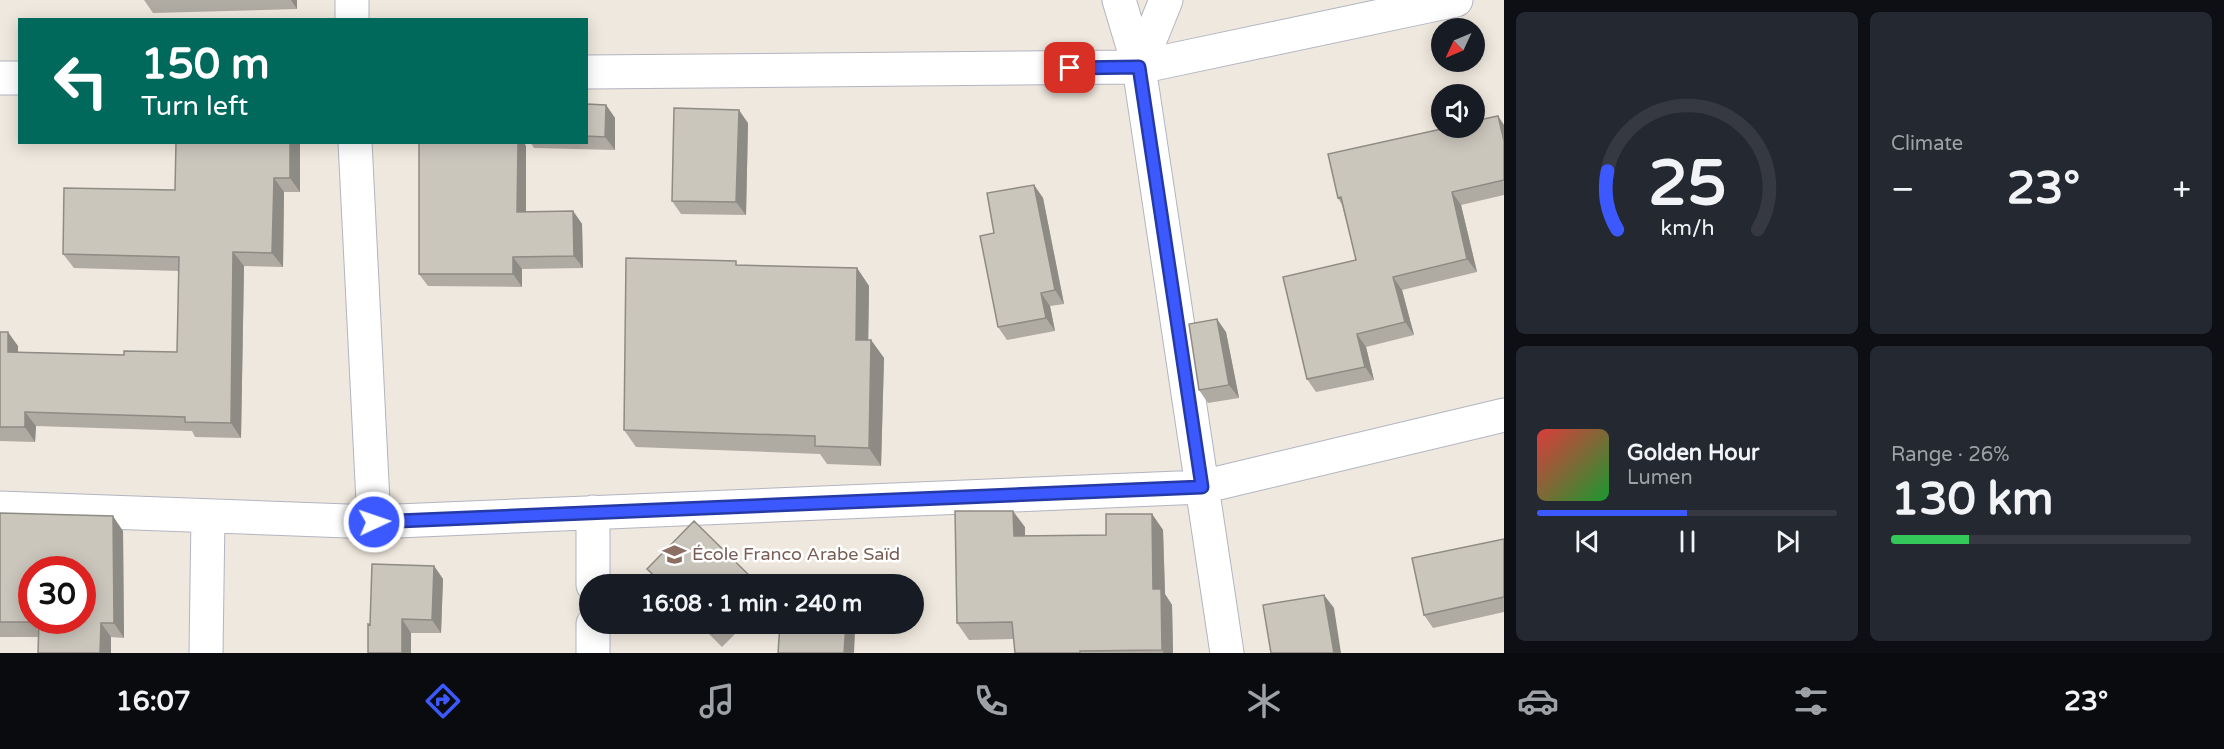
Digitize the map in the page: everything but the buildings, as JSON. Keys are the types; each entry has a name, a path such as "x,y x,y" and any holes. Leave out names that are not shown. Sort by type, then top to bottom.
{"street":[{"path":"352,0 352,18"},
{"path":"1119,0 1139,67 1227,653"},
{"path":"1139,67 1166,0"},
{"path":"588,72 1139,67 1456,0"},
{"path":"0,78 18,78"},
{"path":"355,144 374,522"},
{"path":"0,508 374,522 1202,487 1504,415"},
{"path":"593,512 593,574"},
{"path":"206,653 208,516"},
{"path":"593,634 593,653"}],"place":[{"name":"École Franco Arabe Saïd","path":"674,554"}],"route":[{"path":"374,522 1202,487 1139,67 1070,68"}]}
